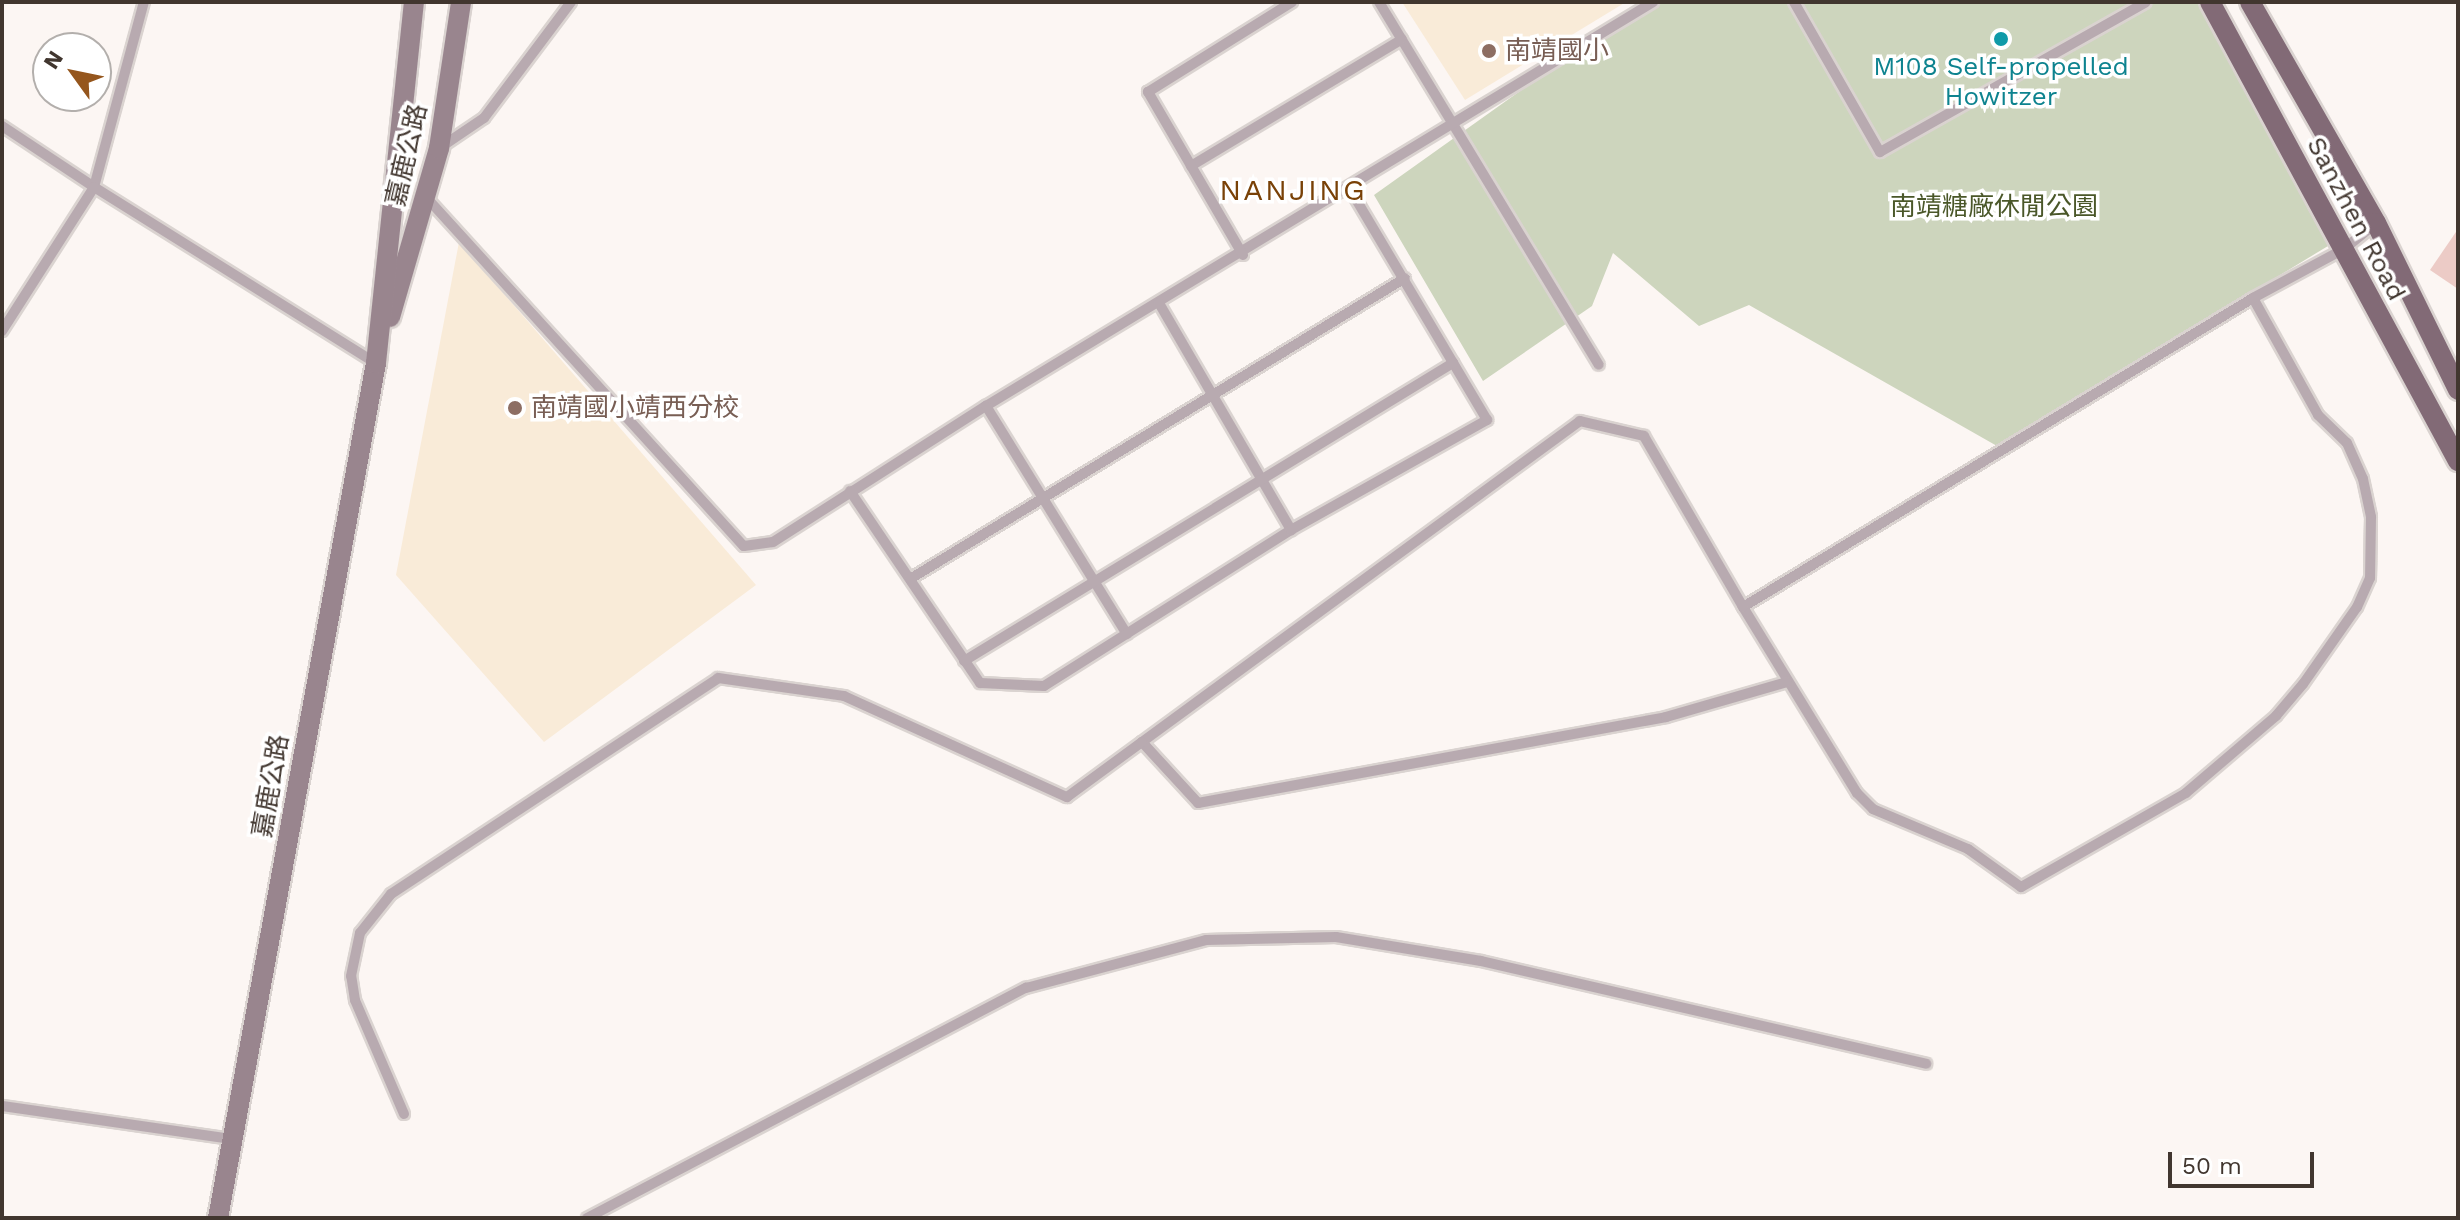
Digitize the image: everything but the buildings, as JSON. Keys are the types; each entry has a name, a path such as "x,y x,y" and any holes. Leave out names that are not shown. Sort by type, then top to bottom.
{"main road":[{"name":"嘉鹿公路","path":"218,1218 376,363 414,2"},
{"name":"嘉鹿公路","path":"376,363 439,148 461,2"},
{"name":"Sanzhen Road","path":"2210,2 2458,461"},
{"name":"Sanzhen Road","path":"2250,2 2376,223 2458,390"}],"lane":[{"path":"2,331 94,187 144,2"},
{"path":"439,148 484,118 571,2"},
{"path":"1243,255 1148,92 1292,2"},
{"path":"1379,2 1599,365"},
{"path":"426,197 744,546 773,542 986,406 1243,255 1653,2"},
{"path":"1794,2 1880,152 2146,2"},
{"path":"1191,166 1402,39"},
{"path":"2,126 376,363"},
{"path":"850,491 980,683 1044,686 1291,530 1487,420 1349,188"},
{"path":"1743,607 2253,298 2344,249 2376,223"},
{"path":"910,579 1405,278"},
{"path":"404,1114 355,1000 351,976 360,933 391,894 718,678 844,696 1067,797 1580,421 1644,436 1787,682 1857,793 1873,809 1968,849 2021,887 2186,793 2276,716 2357,607 2370,578 2371,517 2356,460 2347,443 2318,415 2253,298"},
{"path":"1159,303 1291,530"},
{"path":"964,661 1097,584 1453,363"},
{"path":"986,406 1127,634"},
{"path":"1142,742 1198,803 1666,717 1787,682"},
{"path":"587,1218 1026,988 1206,940 1336,937 1481,961 1926,1064"},
{"path":"2,1106 232,1139"}],"shaded area":[{"name":"南靖國小","path":"1402,2 1626,2 1465,100"},
{"name":"南靖國小靖西分校","path":"459,242 756,585 544,742 396,575"}],"green space":[{"name":"南靖糖廠休閒公園","path":"1645,2 2197,2 2328,246 1997,446 1749,305 1699,326 1613,253 1592,306 1483,381 1374,195"}],"place":[{"name":"M108 Self-propelled Howitzer","path":"2001,39"},
{"name":"南靖國小","path":"1489,51"},
{"name":"南靖國小靖西分校","path":"515,408"}],"district":[{"name":"NANJING","path":"1293,190"}]}
